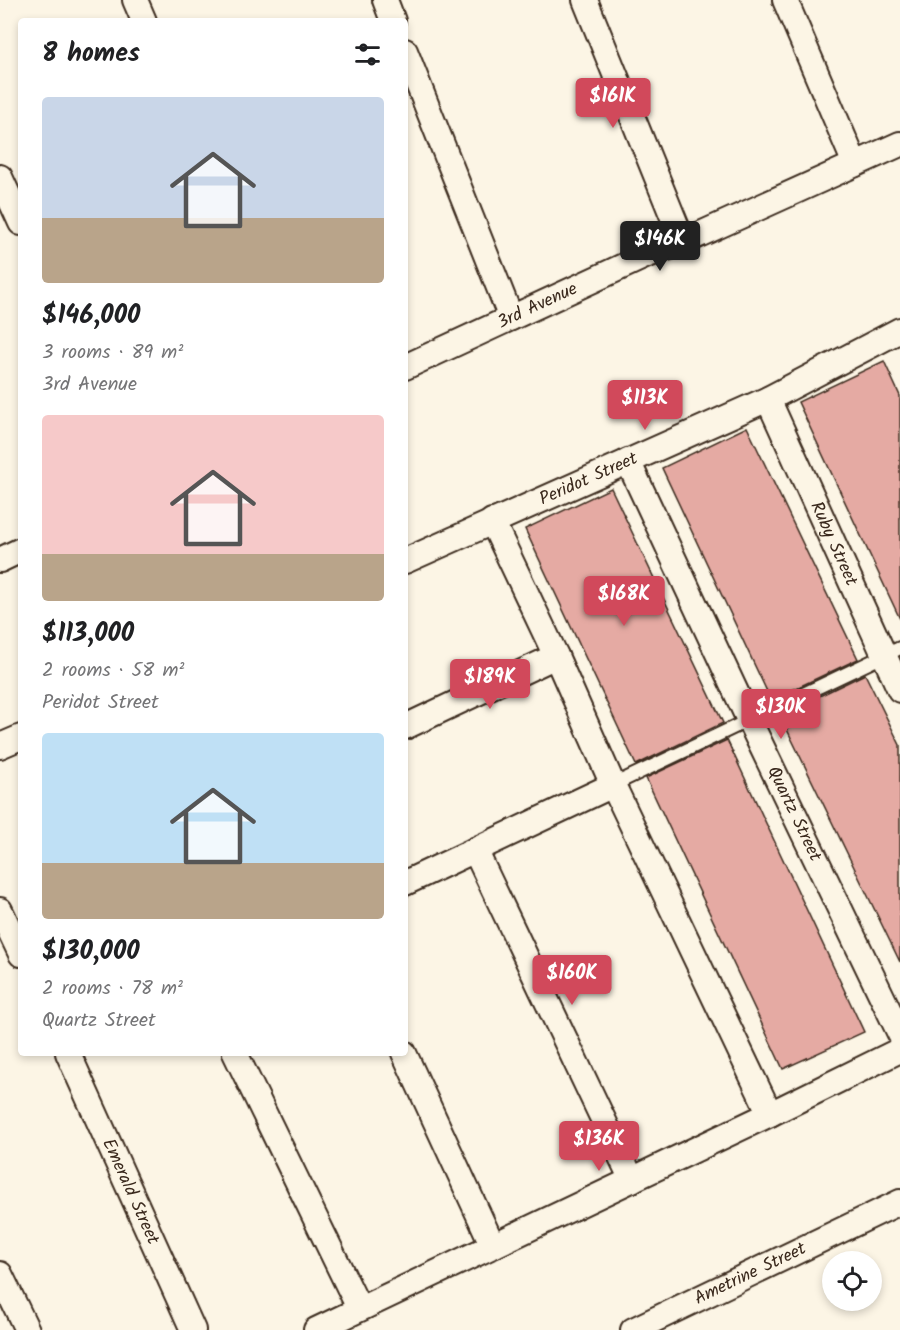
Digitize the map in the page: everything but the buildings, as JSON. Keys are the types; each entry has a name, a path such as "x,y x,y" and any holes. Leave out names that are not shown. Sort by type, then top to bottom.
{"street":[{"path":"135,0 143,18"},
{"path":"385,0 392,18"},
{"path":"585,0 683,242"},
{"path":"785,0 855,164"},
{"path":"408,59 511,318"},
{"name":"3rd Avenue","path":"408,366 645,256 683,242 900,144"},
{"path":"0,177 18,216"},
{"name":"Peridot Street","path":"408,560 768,399 900,330"},
{"name":"Ruby Street","path":"768,399 892,652 900,690"},
{"name":"Quartz Street","path":"628,461 900,1034"},
{"path":"492,521 556,656 613,786 770,1114"},
{"path":"0,560 18,551"},
{"path":"408,725 556,656"},
{"path":"0,746 18,738"},
{"path":"408,882 613,786"},
{"path":"475,850 632,1180"},
{"path":"8,910 18,944"},
{"path":"316,1330 900,1050"},
{"name":"Emerald Street","path":"69,1056 193,1330"},
{"path":"236,1056 359,1308"},
{"path":"405,1056 493,1246"},
{"name":"Ametrine Street","path":"633,1330 900,1202"},
{"path":"0,1274 27,1330"}],"lane":[{"path":"613,786 892,652"}]}
